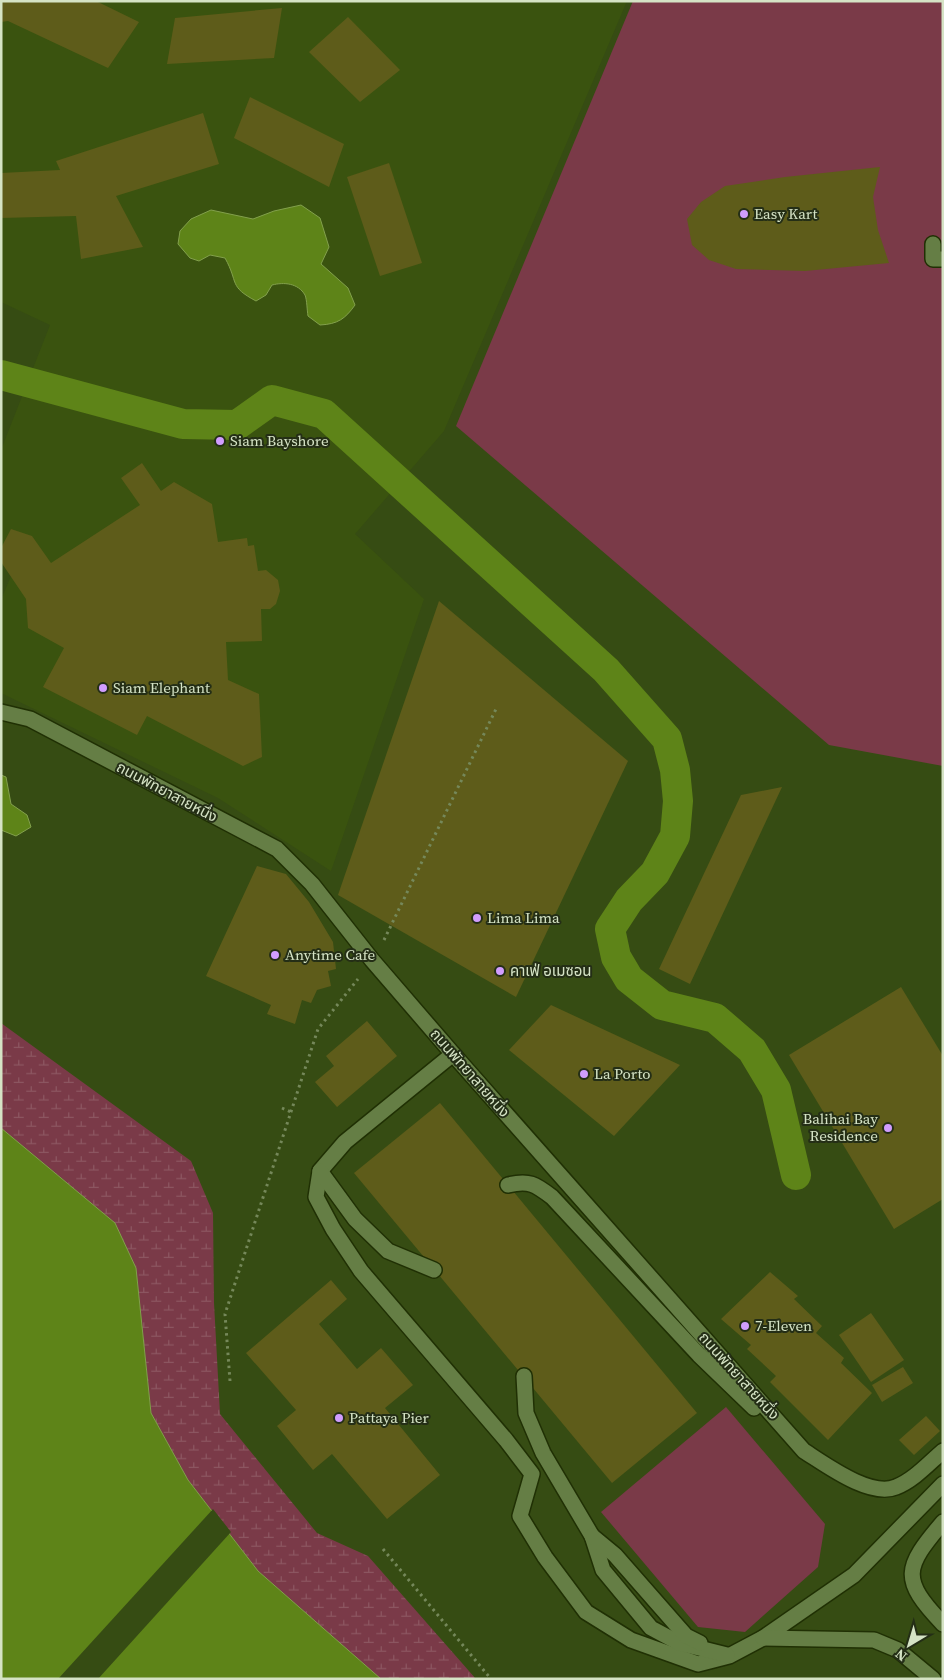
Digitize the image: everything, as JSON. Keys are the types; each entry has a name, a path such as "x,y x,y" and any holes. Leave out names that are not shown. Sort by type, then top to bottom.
{"street":[{"path":"933,244 933,259 943,259"},
{"name":"ถนนพัทยาสายหนึ่ง","path":"1,712 30,719 277,849 312,884 372,960 453,1054 804,1450 840,1474 867,1487 895,1488 920,1472 943,1451"},
{"path":"453,1054 345,1142 320,1172 316,1197 333,1229 361,1271 506,1440 532,1474 520,1516 544,1557 586,1612 631,1640 698,1664 729,1656 763,1638 854,1575 943,1484"},
{"path":"320,1172 355,1219 388,1251 434,1270"},
{"path":"508,1185 524,1181 538,1186 552,1197 713,1369 756,1409 788,1432"},
{"path":"524,1376 526,1413 543,1453 592,1536 603,1570 651,1628 679,1642 729,1656"},
{"path":"943,1522 923,1546 915,1561 911,1580 921,1602 943,1624"},
{"path":"763,1638 874,1640 898,1650 933,1679"}],"path":[{"path":"230,1381 225,1314 318,1029 372,960 393,924 497,707"},
{"path":"282,1108 291,1112"},
{"path":"383,1549 491,1679"}],"shaded area":[{"name":"Siam Bayshore","path":"1,1 627,1 444,431 355,534 424,599 331,871 218,798 1,693 1,600 11,576 1,562 1,450 50,325 1,302"},
{"path":"301,205 320,218 329,247 321,264 348,288 355,305 348,314 336,322 320,325 308,316 305,295 295,286 286,284 272,285 266,295 256,301 241,291 235,283 225,258 210,255 199,261 190,258 178,244 180,231 191,219 211,210 253,219 274,211"},
{"path":"1,775 6,777 11,804 27,815 31,827 16,836 1,830"},
{"path":"1,1128 115,1223 136,1268 151,1413 188,1480 258,1571 381,1679 1,1679"}],"green space":[{"name":"Easy Kart","path":"633,1 943,1 943,766 829,745 456,426"},
{"path":"1,1023 191,1161 213,1213 214,1303 220,1414 317,1533 368,1556 476,1679 381,1679 258,1571 188,1480 151,1413 137,1278 115,1223 1,1128"},
{"path":"726,1407 825,1524 818,1567 745,1632 698,1627 601,1512"}],"pier":[{"path":"213,1509 231,1532 98,1679 58,1679"}],"building":[{"path":"1,1 96,1 139,22 108,68 8,21 1,22"},
{"path":"282,8 274,58 167,64 175,18"},
{"path":"348,17 400,70 360,102 309,52"},
{"path":"250,97 344,144 329,187 234,138"},
{"path":"203,113 219,164 116,196 143,247 81,259 76,216 1,218 1,173 60,170 56,161"},
{"path":"389,163 422,263 380,276 347,177"},
{"path":"880,167 873,197 878,230 889,263 805,271 736,269 709,260 692,245 687,219 701,202 725,186 785,177"},
{"path":"142,463 161,491 174,482 212,504 218,542 247,538 248,546 254,545 258,571 266,570 278,580 280,591 276,604 270,609 261,609 262,641 226,642 228,680 259,694 262,757 243,766 147,716 137,735 43,687 64,648 28,628 26,599 1,562 1,548 11,529 32,536 51,563 140,505 121,478"},
{"path":"439,601 628,761 516,997 338,895"},
{"path":"782,787 690,984 659,969 741,795"},
{"name":"Anytime Cafe","path":"257,866 286,874 309,902 333,942 336,969 328,971 331,986 317,990 311,1003 302,1000 295,1024 267,1014 271,1005 206,976"},
{"name":"Balihai Bay Residence","path":"901,987 943,1056 943,1199 894,1229 789,1055"},
{"path":"551,1005 680,1065 614,1136 509,1050"},
{"path":"367,1021 397,1056 337,1107 315,1082 334,1066 326,1056"},
{"path":"440,1103 697,1413 612,1483 354,1173"},
{"path":"770,1272 798,1296 794,1299 822,1326 816,1333 844,1358 841,1363 872,1393 828,1440 770,1382 776,1376 747,1349 751,1345 721,1319"},
{"name":"Pattaya Pier","path":"331,1280 347,1299 319,1324 357,1369 381,1348 413,1385 385,1408 440,1475 387,1519 332,1454 313,1470 277,1426 296,1410 246,1353"},
{"path":"871,1313 904,1360 871,1382 839,1335"},
{"path":"903,1367 913,1383 882,1402 872,1385"},
{"path":"926,1416 940,1431 914,1455 899,1440"}],"waterway":[{"path":"1,375 183,424 237,425 272,400 324,414 606,670 667,739 675,770 678,801 675,836 655,873 629,900 610,929 616,957 629,979 662,1005 715,1018 752,1050 776,1090 796,1175"}],"place":[{"name":"Easy Kart","path":"744,214"},
{"name":"Siam Bayshore","path":"220,441"},
{"name":"Siam Elephant","path":"103,688"},
{"name":"Lima Lima","path":"477,918"},
{"name":"Anytime Cafe","path":"275,955"},
{"name":"คาเฟ่ อเมซอน","path":"500,971"},
{"name":"La Porto","path":"584,1074"},
{"name":"Balihai Bay Residence","path":"888,1128"},
{"name":"7-Eleven","path":"745,1326"},
{"name":"Pattaya Pier","path":"339,1418"}]}
